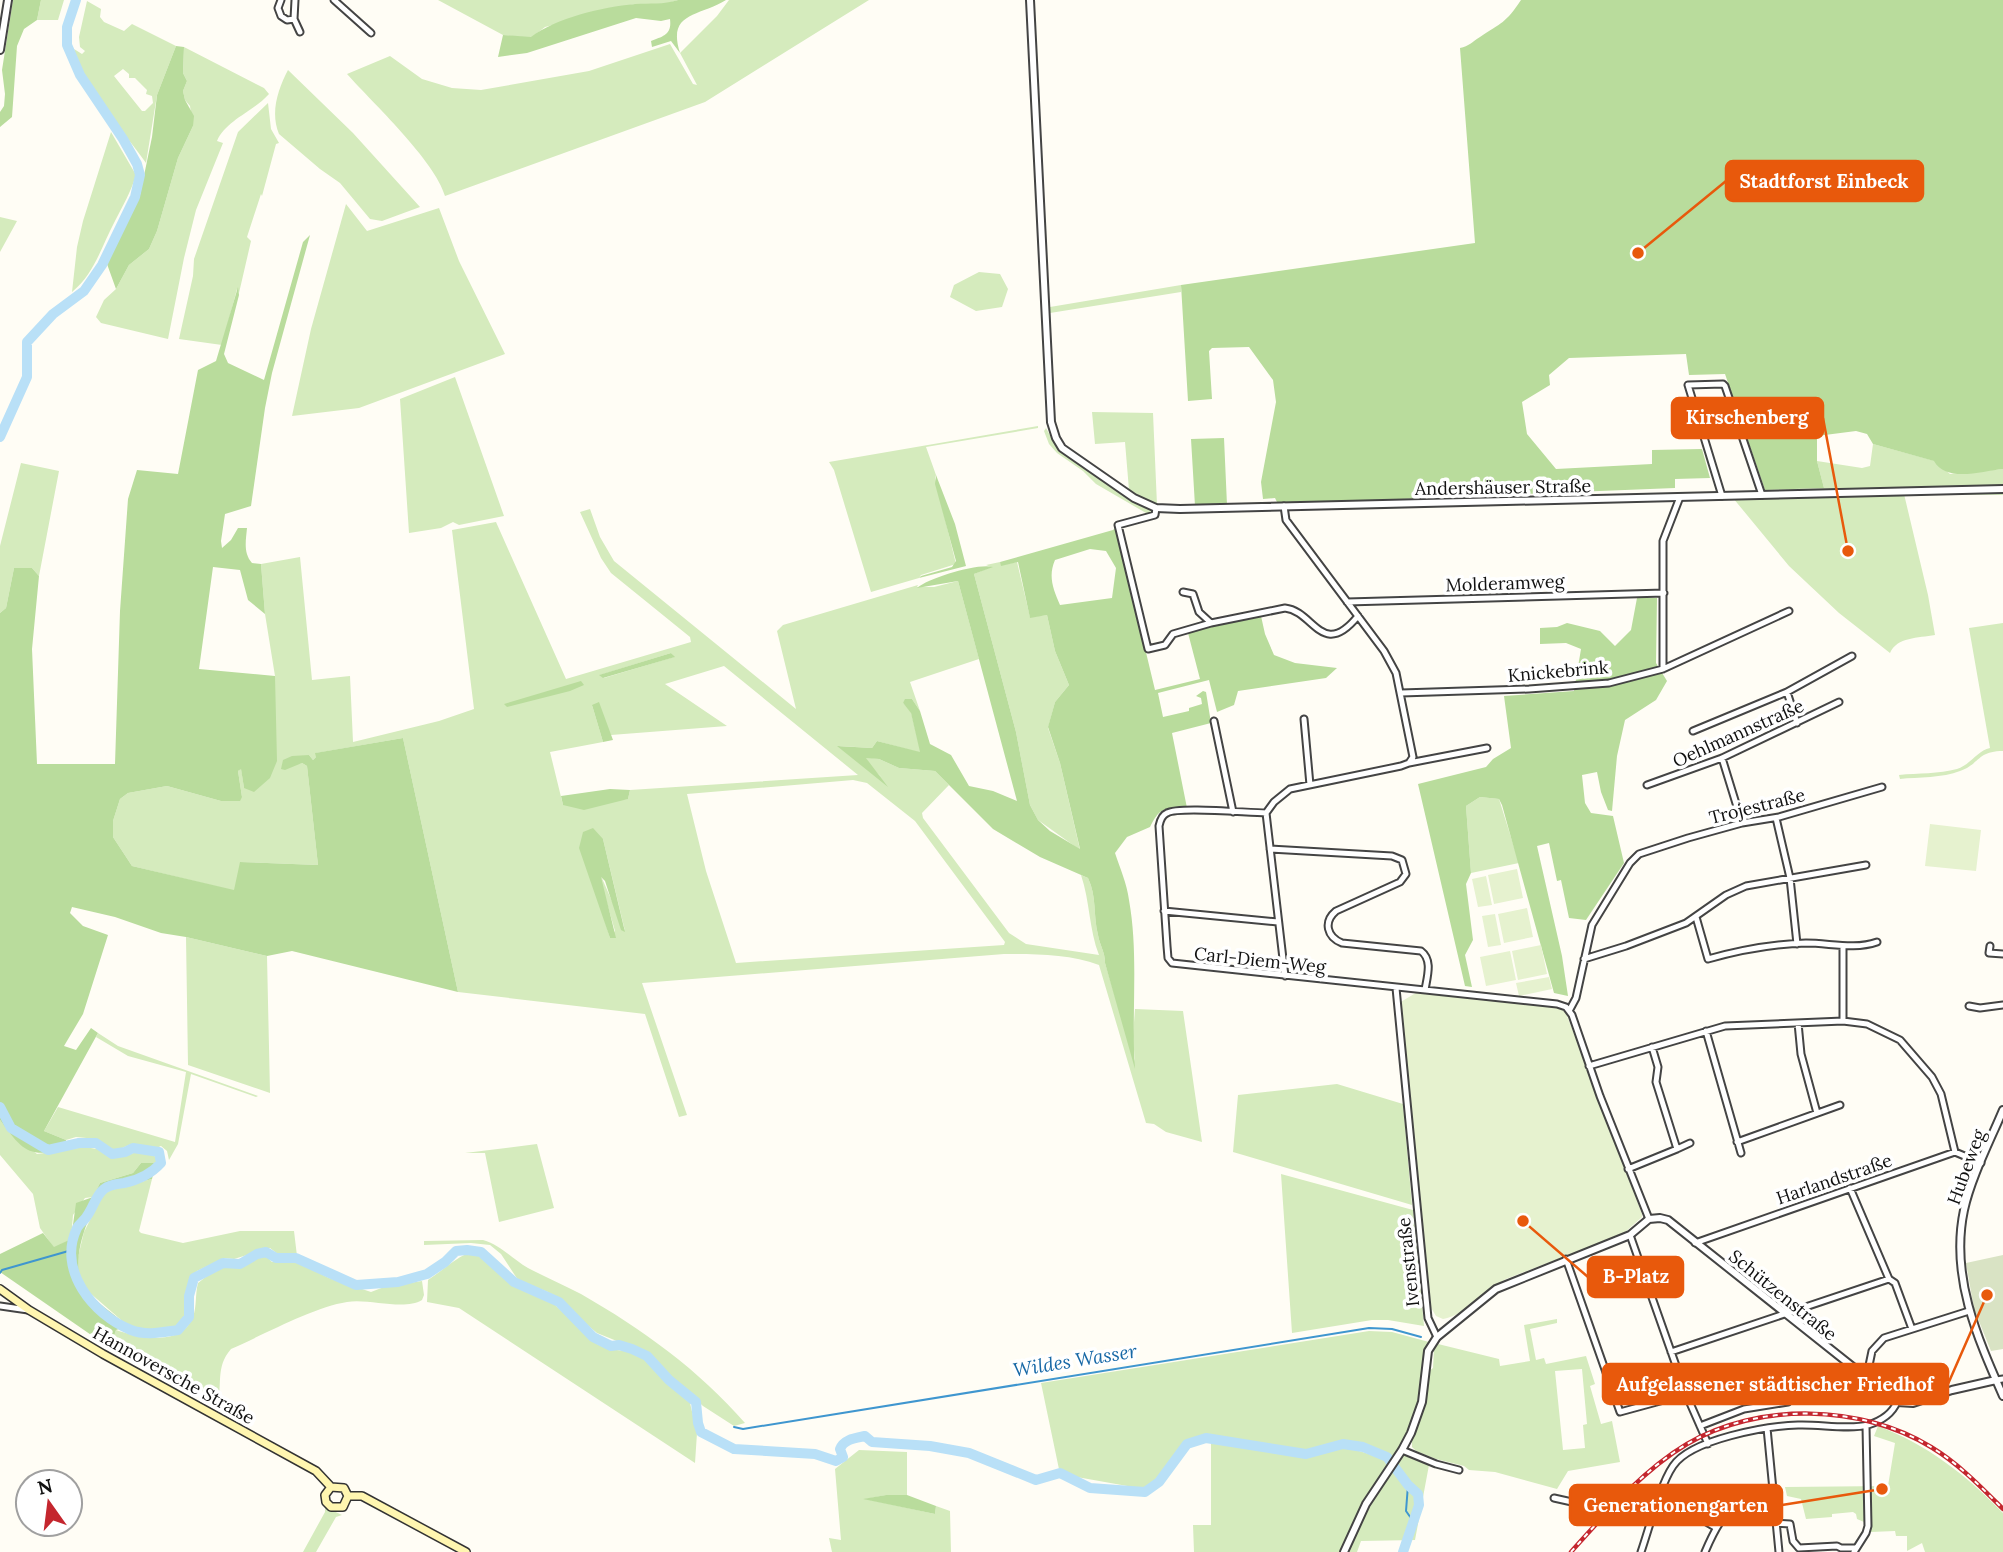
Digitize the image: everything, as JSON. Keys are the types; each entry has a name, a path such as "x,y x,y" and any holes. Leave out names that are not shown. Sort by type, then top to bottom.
{"main road":[{"name":"Hannoversche Straße","path":"2,1293 316,1471 331,1487"},
{"name":"Hannoversche Straße","path":"338,1486 344,1488 348,1496 343,1507 331,1507 326,1502 325,1495 331,1487 338,1486"},
{"name":"Hannoversche Straße","path":"348,1496 362,1496 466,1552"}],"street":[{"path":"0,50 8,0"},
{"path":"281,0 278,8 281,16 287,20 294,19"},
{"path":"295,0 294,19 300,32"},
{"path":"334,0 371,33"},
{"path":"1030,0 1051,422 1062,447 1134,498 1156,508 1155,515 1118,525 1148,649 1165,645 1173,634 1211,623 1285,608 1293,609 1321,633 1331,634 1345,628 1358,616"},
{"path":"1722,496 1688,385 1725,386 1762,495"},
{"name":"Andershäuser Straße","path":"1156,508 2003,489"},
{"path":"1663,669 1663,541 1680,497"},
{"path":"1284,506 1286,520 1384,651 1396,673 1411,760"},
{"path":"1183,592 1193,594 1199,612 1211,623"},
{"name":"Molderamweg","path":"1348,602 1664,593"},
{"name":"Knickebrink","path":"1401,693 1529,690 1609,683 1663,669 1789,611"},
{"path":"1693,731 1787,692 1852,656"},
{"path":"1787,692 1797,723"},
{"name":"Oehlmannstraße","path":"1647,785 1723,758 1839,702"},
{"path":"1304,719 1310,785"},
{"path":"1214,721 1233,812"},
{"path":"1285,976 1266,813 1274,802 1290,789 1401,766 1411,760 1487,748"},
{"path":"1723,758 1742,823"},
{"name":"Trojestraße","path":"1584,959 1592,925 1630,863 1639,854 1742,823 1776,818 1882,787"},
{"name":"Carl-Diem-Weg","path":"1266,813 1168,812 1161,818 1159,826 1164,911 1168,958 1172,963 1557,1004 1569,1011"},
{"path":"1776,818 1790,878 1797,944"},
{"path":"1270,849 1392,856 1402,860 1406,874 1400,883 1336,911 1330,917 1328,926 1332,937 1342,943 1421,951 1427,955 1429,961 1425,990"},
{"path":"1345,1552 1366,1504 1402,1450 1422,1402 1429,1351 1437,1337 1496,1289 1630,1235 1646,1220 1569,1011 1576,998 1584,959 1646,939 1696,917 1726,895 1746,886 1866,865"},
{"path":"1164,911 1278,922"},
{"path":"1696,917 1708,959 1741,951 1797,944 1843,946 1870,945 1877,942"},
{"path":"1843,946 1843,1021"},
{"path":"1990,946 1989,953 2003,954"},
{"name":"Ivenstraße","path":"1396,988 1428,1318 1437,1337"},
{"path":"1969,1006 1980,1008 2003,1005"},
{"path":"1589,1066 1725,1026 1843,1021 1867,1024 1900,1040 1932,1077 1941,1094 1955,1152 1981,1163"},
{"path":"1798,1023 1803,1063 1817,1113"},
{"path":"1706,1031 1741,1153"},
{"path":"1652,1046 1658,1067 1656,1082 1676,1149"},
{"path":"1737,1142 1840,1105"},
{"name":"Hubeweg","path":"2003,1110 1965,1207 1959,1252 1969,1311 1999,1379 2003,1396"},
{"path":"1628,1169 1690,1143"},
{"name":"Harlandstraße","path":"1695,1243 1955,1152"},
{"path":"1850,1188 1889,1279 1895,1283 1912,1328"},
{"name":"Schützenstraße","path":"1646,1220 1668,1220 1897,1402"},
{"path":"1630,1235 1686,1394 1708,1444"},
{"path":"1566,1259 1620,1412 1686,1394"},
{"path":"1671,1352 1889,1279"},
{"path":"2,1293 0,1305 29,1310"},
{"path":"1866,1380 1872,1351 1884,1338 1969,1311"},
{"path":"1642,1552 1672,1466 1681,1458 1708,1444 1742,1432 1766,1428 1797,1425 1866,1426 1889,1415 1897,1402 1913,1403 1999,1379"},
{"path":"1700,1426 1744,1409 1788,1402"},
{"path":"1776,1523 1790,1524 1793,1541 1799,1548 1837,1546 1843,1550 1855,1550 1868,1526 1866,1426"},
{"path":"1766,1428 1779,1552"},
{"path":"1402,1450 1459,1470"},
{"path":"1705,1552 1715,1527 1732,1505 1772,1489"},
{"path":"1554,1498 1572,1502 1657,1503 1691,1513 1715,1527"}],"green space":[{"path":"13,0 41,0 37,20 24,29 17,46 12,117 0,127 0,112 4,106 5,94 2,70"},
{"path":"41,0 64,0 58,20 37,20"},
{"path":"438,0 678,0 666,4 634,4 545,27 531,38 503,35"},
{"path":"678,0 726,0 681,23 677,40 680,53 671,41 652,47 651,41 668,32 670,19 661,21 636,18 527,53 498,57 503,35 531,37 553,24 594,11"},
{"path":"729,0 869,0 705,102 445,196 429,166 347,74 390,56 422,79 452,88 481,90 589,71 670,44 693,84 697,85 680,53"},
{"path":"1521,0 2003,0 2003,469 1965,474 1947,472 1934,461 1873,444 1867,434 1856,431 1817,436 1817,461 1824,488 1765,490 1725,374 1689,375 1686,354 1569,358 1549,375 1550,385 1522,402 1527,434 1556,469 1652,464 1652,450 1702,449 1710,478 1675,479 1675,488 1278,504 1275,498 1263,499 1261,482 1276,402 1273,380 1249,347 1212,348 1209,351 1212,399 1188,401 1181,285 1475,243 1460,48 1503,22"},
{"path":"87,1 101,9 100,17 104,22 124,31 132,24 176,46 157,95 146,163 85,76 74,49 82,54 85,51 80,47 79,37","holes":["123,69 129,74 129,78 135,78 147,90 146,94 152,96 153,103 145,111 142,111 114,76"]},
{"path":"176,46 184,47 183,73 187,81 183,91 194,116 193,126 178,158 157,231 149,249 129,265 116,289 107,264 140,195 152,137 157,95"},
{"path":"184,47 264,88 269,94 227,127 217,141 223,143 196,210 168,339 101,323 96,317 104,300 116,289 129,265 149,249 157,231 178,158 193,126 190,106 183,91 187,81 183,73"},
{"path":"288,70 353,133 420,207 382,221 370,219 340,183 279,134 275,118 276,101"},
{"path":"268,103 271,129 279,143 276,144 262,196 261,194 247,237 251,241 239,293 237,289 222,345 179,339 193,276 194,259 238,132"},
{"path":"111,132 136,175 92,268 72,292 83,221"},
{"path":"346,204 367,231 439,208 459,261 505,354 359,408 292,416 311,329"},
{"path":"0,217 17,221 0,252"},
{"path":"310,235 272,373 251,506 225,514 221,541 222,548 238,528 247,528 247,555 252,563 261,564 265,614 248,600 240,570 213,567 199,669 275,676 277,761 270,778 254,792 244,788 241,769 238,771 242,797 240,801 221,801 167,786 128,793 120,799 113,821 113,837 132,866 234,890 240,862 318,865 307,766 302,763 281,769 283,760 292,756 309,755 313,760 315,753 403,738 458,992 292,951 267,956 161,933 115,917 72,907 70,913 83,926 108,935 83,1014 64,1046 76,1050 91,1028 98,1033 44,1131 66,1140 65,1149 34,1152 20,1145 0,1120 0,613 6,608 14,568 32,568 39,576 32,649 37,764 115,764 120,611 128,499 137,470 178,474 198,370 216,361 238,287 239,295 224,354 228,363 264,380 303,242"},
{"path":"979,272 1000,274 1008,289 1002,307 976,311 950,297 954,285"},
{"path":"1181,285 1181,292 1050,313 1050,307"},
{"path":"455,377 504,516 459,525 453,522 441,528 409,533 400,399"},
{"path":"1092,412 1153,413 1157,505 1129,490 1125,442 1095,444"},
{"path":"1038,426 926,447 936,475 956,564 871,592 834,470 829,462"},
{"path":"1046,428 1056,446 1131,500 1153,511 1152,513 1146,513 1096,484 1057,453 1049,444 1044,431"},
{"path":"1224,438 1227,505 1195,506 1191,439"},
{"path":"1873,444 1935,461 1950,474 2003,469 2003,495 1904,494 1935,635 1903,641 1890,653 1839,613 1789,566 1733,498 1765,497 1765,490 1824,488 1817,461 1862,468 1870,466"},
{"path":"21,463 59,471 39,576 32,568 14,568 6,608 0,613 0,546"},
{"path":"936,475 955,524 966,566 919,578 952,567 956,561 935,484"},
{"path":"590,509 600,537 614,561 796,709 777,631 783,625 918,585 917,587 934,587 958,581 979,659 910,682 920,711 912,699 903,703 911,712 921,753 877,741 872,748 839,746 882,777 872,769 865,757 879,759 899,768 935,771 949,785 922,813 923,818 1009,933 1026,944 1099,955 1081,875 1088,878 1093,892 1105,963 1135,1062 1135,1009 1183,1011 1202,1142 1146,1123 1099,965 1040,955 1004,954 642,983 687,1115 679,1117 645,1014 458,992 403,738 316,753 313,760 309,755 292,765 302,763 307,766 318,865 241,862 235,891 132,866 113,837 113,821 120,799 128,793 167,786 221,801 242,797 238,771 241,768 244,788 275,676 265,614 261,564 300,557 312,680 350,676 353,742 439,721 474,709 452,530 496,522 566,679 691,642 690,637 611,573 601,558 580,512","holes":["671,653 674,657 604,678 600,675","724,666 858,775 630,790 628,799 563,805 550,752 603,742 592,705 611,735 727,726 665,684","853,780 867,783 915,821 1005,942 1004,945 736,963 706,871 687,794","603,839 625,931 601,876 615,931 610,938 595,889"]},
{"path":"1116,527 1155,690 1200,679 1188,633 1261,616 1274,655 1295,663 1337,668 1326,678 1238,691 1234,705 1217,712 1209,680 1158,693 1163,717 1189,711 1189,708 1202,704 1201,698 1196,696 1206,692 1211,723 1172,733 1187,808 1164,810 1157,815 1150,827 1127,837 1115,853 1127,888 1132,921 1135,1069 1099,939 1093,892 1088,878 1040,857 993,829 935,771 899,768 879,759 866,758 888,787 837,746 872,748 877,741 920,752 911,713 903,703 905,699 912,699 920,711 930,744 951,755 969,786 993,791 1017,801 958,581 917,588 954,572 976,567 993,567 974,574 1016,732 1030,805 1038,820 1050,831 1080,849 1060,763 1048,727 1055,702 1069,685 1055,651 1047,615 1030,618 1018,562 1001,566 1000,562","holes":["1090,549 1106,551 1116,568 1112,598 1060,605 1052,582 1055,560"]},
{"path":"1000,562 1002,565 1017,562 1030,617 1047,615 1055,651 1069,685 1055,702 1048,728 1060,763 1080,850 1038,820 1030,805 1016,732 974,574 991,567 986,565"},
{"path":"1637,598 1657,598 1656,663 1667,681 1656,700 1625,720 1617,756 1612,811 1608,810 1601,792 1597,772 1582,775 1585,803 1591,813 1613,816 1624,863 1586,920 1569,918 1549,843 1537,846 1562,956 1568,996 1554,993 1502,805 1499,799 1480,797 1466,806 1471,873 1466,884 1473,940 1465,955 1472,987 1465,986 1418,784 1486,767 1493,759 1511,748 1504,696 1574,691 1581,649 1566,643 1540,644 1540,628 1557,627 1567,623 1600,631 1615,646 1631,630"},
{"path":"2003,623 2003,751 1983,755 1967,768 1953,773 1900,779 1899,775 1957,769 1990,748 1969,628"},
{"path":"671,653 675,657 603,678 599,675"},
{"path":"581,681 584,685 570,691 507,707 504,704"},
{"path":"599,702 613,740 603,742 592,705"},
{"path":"610,789 630,790 628,799 584,810 563,805 561,796"},
{"path":"1480,797 1499,799 1519,863 1471,873 1466,806"},
{"path":"1930,824 1981,830 1976,871 1925,866"},
{"path":"593,828 603,839 625,932 621,930 605,881 601,877 616,938 610,938 579,848 583,832"},
{"path":"1517,869 1523,898 1494,904 1488,875"},
{"path":"1486,876 1492,905 1478,907 1472,879"},
{"path":"1527,908 1533,937 1504,943 1498,914"},
{"path":"1495,914 1501,945 1488,947 1482,916"},
{"path":"186,937 267,956 270,1093 188,1065"},
{"path":"1541,945 1547,974 1518,980 1512,951"},
{"path":"1510,951 1516,980 1486,986 1480,957"},
{"path":"1549,977 1552,989 1519,996 1516,983"},
{"path":"1419,991 1559,1007 1566,1013 1642,1214 1623,1234 1506,1279 1460,1313 1443,1319 1436,1316 1430,1306 1399,1003"},
{"path":"98,1033 118,1046 258,1096 191,1074 178,1144 169,1160 167,1151 161,1146 154,1149 131,1144 120,1149 110,1149 97,1139 76,1137 66,1140 44,1131 58,1107 175,1142 186,1072 128,1056 96,1037"},
{"path":"1337,1084 1403,1104 1412,1205 1233,1152 1238,1095"},
{"path":"0,1120 10,1133 37,1154 90,1148 118,1157 142,1151 158,1159 156,1163 141,1163 133,1173 100,1183 93,1197 85,1198 73,1215 71,1239 54,1248 40,1228 33,1194 0,1155"},
{"path":"537,1144 554,1208 499,1222 485,1153 465,1153"},
{"path":"141,1163 156,1163 152,1179 106,1192 87,1224 79,1252 78,1266 84,1287 128,1326 116,1330 110,1348 0,1272 0,1254 43,1233 54,1247 71,1239 76,1203 93,1197 100,1183 133,1173"},
{"path":"1281,1174 1413,1210 1424,1326 1372,1320 1292,1333"},
{"path":"152,1179 139,1231 141,1233 183,1243 240,1231 294,1231 297,1256 279,1255 270,1248 234,1259 224,1258 192,1276 186,1295 185,1315 177,1326 154,1331 128,1326 82,1286 77,1270 78,1257 84,1232 107,1191"},
{"path":"483,1240 528,1268 581,1294 648,1336 709,1385 745,1423 734,1426 703,1406 644,1352 597,1333 548,1292 518,1280 501,1254 490,1245 424,1245 424,1241"},
{"path":"468,1253 480,1254 511,1284 553,1303 597,1344 608,1349 634,1352 652,1363 671,1387 690,1403 697,1433 695,1463 459,1308 427,1302 428,1280"},
{"path":"2003,1255 2003,1349 1991,1351 1974,1309 1966,1263"},
{"path":"266,1256 272,1262 295,1261 329,1278 371,1292 384,1287 422,1281 424,1295 422,1300 406,1304 356,1301 334,1305 304,1315 231,1349 221,1369 217,1406 110,1348 116,1330 136,1336 159,1338 179,1333 193,1317 198,1283 212,1272 225,1267 235,1268"},
{"path":"1557,1319 1557,1323 1530,1329 1536,1360 1544,1358 1546,1364 1586,1356 1595,1384 1590,1386 1601,1424 1612,1421 1620,1462 1568,1471 1557,1489 1495,1472 1469,1470 1416,1451 1412,1447 1412,1437 1429,1371 1433,1368 1434,1350 1438,1344 1499,1359 1500,1366 1530,1361 1524,1325","holes":["1582,1369 1587,1424 1583,1425 1585,1448 1563,1450 1555,1371"]},
{"path":"1369,1331 1392,1332 1429,1342 1414,1418 1398,1453 1429,1465 1415,1540 1361,1541 1357,1552 1194,1552 1193,1525 1211,1525 1211,1442 1306,1456 1343,1446 1385,1459 1389,1463 1392,1460 1388,1456 1343,1441 1306,1451 1205,1436 1185,1443 1158,1481 1144,1489 1060,1474 1041,1383"},
{"path":"1878,1426 1913,1442 1945,1462 2003,1513 2003,1552 1925,1552 1922,1543 1907,1551 1907,1536 1896,1536 1895,1531 1871,1532 1871,1520 1864,1522 1857,1519 1853,1512 1806,1519 1801,1499 1787,1496 1785,1487 1888,1486 1895,1443 1874,1436"},
{"path":"859,1450 907,1452 907,1495 866,1499 935,1514 936,1506 950,1511 951,1552 832,1552 829,1538 841,1540 835,1469"},
{"path":"907,1495 936,1506 935,1514 863,1499"},
{"path":"325,1507 342,1515 336,1517 316,1552 303,1552 325,1512"}],"waterway":[{"path":"0,437 27,377 27,342 53,314 84,291 102,265 135,197 140,175 123,139 80,75 67,45 67,27 76,0"},
{"path":"0,1107 11,1128 48,1150 79,1143 96,1143 112,1154 133,1148 159,1152 161,1163 149,1173 135,1180 109,1186 101,1192 77,1228 72,1244 75,1275 82,1289 104,1314 137,1332 178,1330 189,1317 189,1296 194,1278 223,1263 240,1264 257,1254 266,1252 276,1258 296,1258 356,1285 398,1282 427,1274 456,1251 481,1252 514,1282 559,1302 593,1337 611,1346 619,1345 647,1356 669,1380 696,1402 701,1432 734,1449 815,1454 836,1461 843,1457 840,1449 844,1443 865,1436 872,1442 930,1446 969,1453 1036,1480 1060,1473 1090,1488 1145,1492 1159,1482 1187,1444 1206,1438 1306,1454 1343,1444 1363,1447 1387,1457 1418,1494 1419,1505 1403,1552"},
{"path":"0,1273 2,1270 72,1250"},
{"name":"Wildes Wasser","path":"734,1427 743,1429 1369,1328 1392,1329 1421,1337"},
{"path":"1408,1485 1406,1511 1413,1521"}],"railway":[{"path":"1571,1552 1655,1466 1687,1444 1715,1430 1777,1415 1842,1416 1873,1422 1903,1433 1951,1461 2003,1509"}],"place":[{"name":"Stadtforst Einbeck","path":"1638,253"},
{"name":"Kirschenberg","path":"1848,551"},
{"name":"B-Platz","path":"1523,1221"},
{"name":"Aufgelassener städtischer Friedhof","path":"1987,1295"},
{"name":"Generationengarten","path":"1882,1489"}]}
